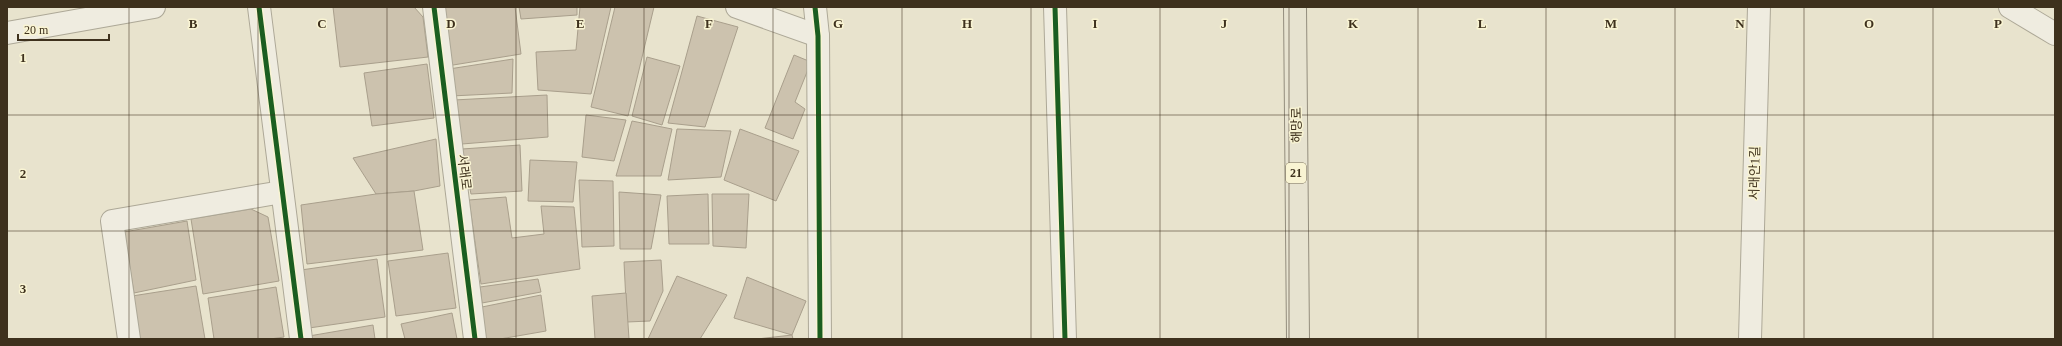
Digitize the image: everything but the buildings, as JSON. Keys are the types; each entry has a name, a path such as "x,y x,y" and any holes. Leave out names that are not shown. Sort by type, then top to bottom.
{"main road":[{"name":"해망로","path":"1295,7 1298,339"}],"street":[{"path":"7,33 154,7"},
{"path":"259,7 301,339"},
{"name":"서래로","path":"434,7 474,339"},
{"path":"737,7 818,36"},
{"path":"815,7 818,36 820,339"},
{"path":"1055,7 1066,339"},
{"name":"서래안1길","path":"1750,339 1759,7"},
{"path":"2010,7 2055,34"},
{"path":"129,339 112,221 282,192"}],"cycle path":[{"path":"259,7 301,339"},
{"path":"434,7 475,339"},
{"path":"815,7 818,36 820,339"},
{"path":"1055,7 1065,339"}]}
